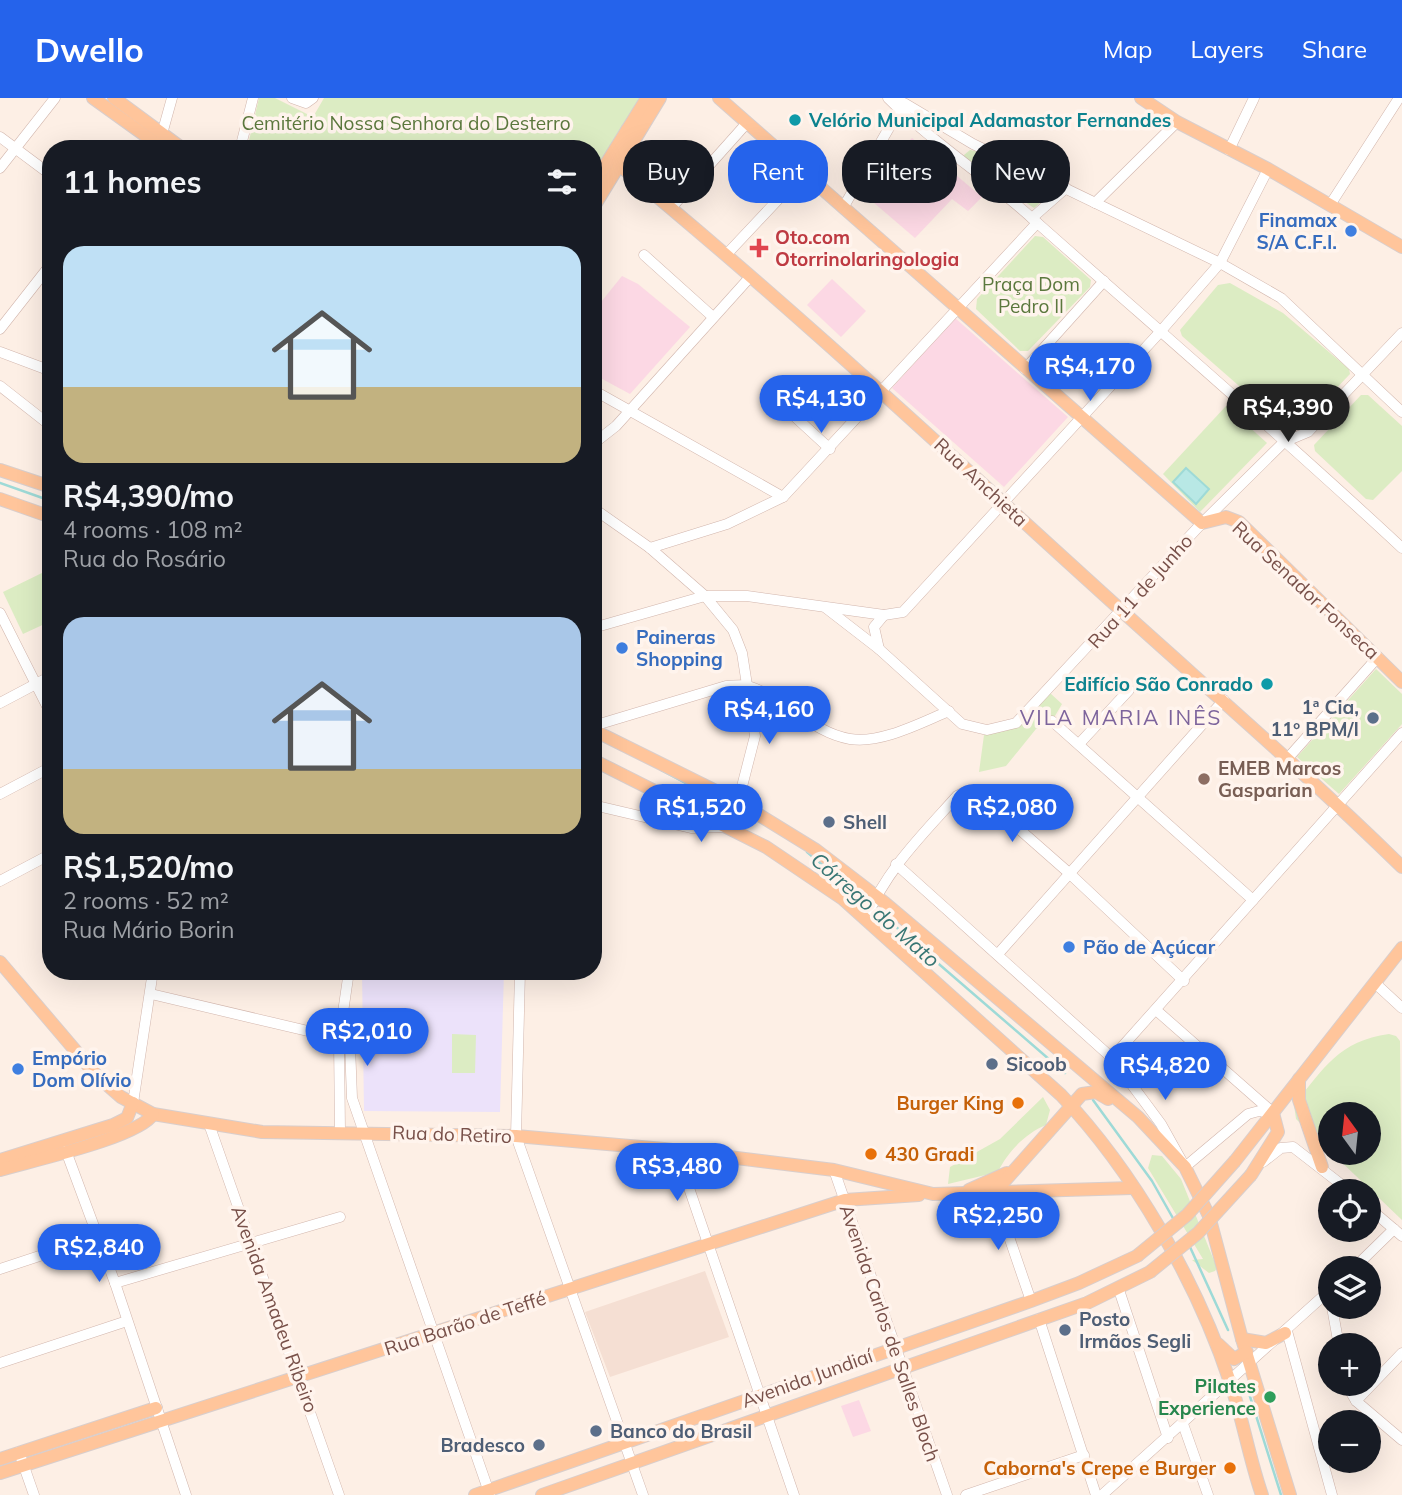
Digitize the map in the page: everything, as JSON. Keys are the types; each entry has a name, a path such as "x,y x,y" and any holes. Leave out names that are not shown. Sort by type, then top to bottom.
{"main road":[{"path":"93,98 151,140"},
{"path":"114,98 170,140"},
{"path":"602,170 648,98"},
{"path":"602,193 660,98"},
{"path":"719,98 765,140"},
{"path":"1141,98 1177,122 1269,169 1402,247"},
{"path":"619,165 617,158 627,130"},
{"name":"Rua Anchieta","path":"619,165 726,254 880,391 1288,758 1402,867"},
{"path":"828,195 1202,523"},
{"path":"0,470 42,484"},
{"path":"0,499 42,514"},
{"name":"Rua Senador Fonseca","path":"1202,523 1226,517 1239,522 1402,682"},
{"path":"602,733 779,825 874,897 1138,1117 1185,1167 1209,1216 1246,1352 1290,1495"},
{"path":"602,764 728,827 793,864 868,914 1071,1105 1109,1151 1185,1275 1230,1382 1262,1495"},
{"path":"1273,1113 1402,948"},
{"name":"Rua do Retiro","path":"0,962 81,1061 133,1104 153,1114 262,1132 516,1136 677,1150 834,1170 933,1194 1132,1188"},
{"path":"1299,1078 1299,1100 1322,1167"},
{"path":"994,1193 1082,1094 1096,1092 1138,1117"},
{"path":"0,1170 69,1145 127,1118 133,1104"},
{"name":"Avenida Jundiaí","path":"475,1495 489,1493 624,1442 1031,1301 1079,1283 1137,1256 1187,1215 1273,1113"},
{"name":"Avenida Jundiaí","path":"542,1495 1119,1290 1150,1272 1198,1233 1254,1171 1278,1132 1273,1113"},
{"path":"0,1160 140,1127 153,1114"},
{"path":"1012,1170 1019,1192"},
{"name":"Rua do Retiro","path":"966,1192 1012,1170"},
{"name":"Rua Barão de Teffé","path":"0,1473 845,1200 933,1194"},
{"path":"1213,1339 1234,1359 1286,1332"},
{"path":"0,1459 156,1408"},
{"path":"136,1429 143,1412"}],"street":[{"path":"0,168 55,98"},
{"path":"162,134 172,98"},
{"path":"296,101 313,98"},
{"path":"1229,150 1254,98"},
{"path":"1330,205 1399,98"},
{"path":"888,99 903,104 971,143"},
{"path":"243,140 255,101"},
{"path":"903,104 958,160 1035,220 1284,442 1306,458 1402,548"},
{"path":"843,208 903,104"},
{"path":"1095,203 1177,122"},
{"path":"671,208 746,124"},
{"path":"0,137 42,168"},
{"path":"958,160 964,147 971,145"},
{"path":"602,625 705,596 747,596 884,615 903,612 913,605 1220,262 1269,169"},
{"path":"1070,190 1220,262 1281,298 1402,412"},
{"path":"726,254 774,203"},
{"path":"650,548 727,524 783,497 830,449 1051,203"},
{"path":"644,255 713,317"},
{"path":"0,329 42,275"},
{"path":"602,437 616,426 627,410 751,276"},
{"path":"1025,369 1104,281"},
{"path":"1284,442 1308,432 1402,333"},
{"path":"0,352 42,368"},
{"path":"0,386 42,419"},
{"path":"1348,391 1374,386"},
{"path":"767,391 830,449"},
{"path":"602,395 783,497"},
{"path":"1306,458 1302,450 1308,432"},
{"name":"Rua 11 de Junho","path":"825,608 879,649 948,711 974,730 987,730 1016,723 1202,523 1284,442"},
{"path":"602,514 650,548 705,596 733,630 742,653 755,736 737,802"},
{"path":"0,613 42,696"},
{"path":"879,649 874,628 884,615"},
{"path":"1288,758 1378,657"},
{"path":"0,703 42,681"},
{"path":"602,725 694,693 726,686 747,686 830,732 849,739 867,739 889,733 948,711"},
{"path":"1079,744 1129,690"},
{"path":"998,954 1224,700"},
{"path":"1052,721 1253,900"},
{"path":"1112,1058 1184,981 1402,733"},
{"path":"0,794 42,772"},
{"path":"868,914 874,897 896,864 957,796 967,791 978,793 1069,873 1184,981"},
{"path":"602,806 675,826 728,827"},
{"path":"675,826 686,806"},
{"path":"0,881 42,859"},
{"path":"896,864 1112,1058 1161,1124 1185,1167 1248,1114 1259,1111 1273,1113"},
{"path":"133,1104 152,980"},
{"path":"340,1132 339,1040 348,980"},
{"path":"520,980 516,1136 643,1495"},
{"path":"1376,984 1402,1008"},
{"path":"151,994 346,1040 350,1045 352,1098 489,1493"},
{"path":"1156,1010 1273,1113"},
{"name":"Avenida Amadeu Ribeiro","path":"209,1125 300,1377 339,1495"},
{"path":"69,1145 97,1237 186,1495"},
{"path":"1254,1171 1275,1151 1293,1147 1336,1179"},
{"path":"677,1150 794,1495"},
{"name":"Avenida Carlos de Salles Bloch","path":"834,1170 947,1495"},
{"path":"994,1193 1031,1301"},
{"path":"115,1283 340,1217"},
{"path":"1369,1256 1398,1233 1381,1218"},
{"path":"0,1269 97,1237"},
{"path":"1119,1290 1168,1438"},
{"path":"1102,1495 1230,1382 1246,1352 1286,1332 1318,1303"},
{"path":"1039,1320 1096,1495"},
{"path":"0,1363 127,1321"},
{"path":"1286,1332 1332,1495"},
{"path":"1356,1401 1402,1353"},
{"path":"1353,1396 1402,1440"},
{"path":"1183,1424 1208,1495"},
{"path":"19,1452 34,1495"},
{"path":"966,1495 1084,1455"}],"shaded area":[{"path":"957,176 971,188 971,203 976,203 968,211 957,203"},
{"path":"874,203 948,203 915,238"},
{"path":"622,276 638,284 690,327 630,394 602,379 602,301"},
{"path":"832,279 866,311 841,337 807,305"},
{"path":"955,318 1068,417 1004,487 892,388"},
{"path":"362,980 504,980 500,1112 364,1111"},
{"path":"705,1271 729,1337 610,1377 585,1312"},
{"path":"859,1400 871,1431 853,1437 841,1406"}],"green space":[{"name":"Cemitério Nossa Senhora do Desterro","path":"259,98 275,98 313,117 324,98 640,98 602,159 602,140 249,140"},
{"path":"971,150 971,165 965,161 964,155"},
{"path":"1027,203 1040,203 1034,208"},
{"name":"Praça Dom Pedro II","path":"1035,236 1043,237 1091,280 1090,287 1028,351 1020,351 976,309 977,299"},
{"path":"1230,283 1283,313 1349,369 1350,374 1303,423 1286,427 1182,336 1180,330 1218,285"},
{"path":"1361,395 1368,395 1402,426 1402,471 1373,500 1366,499 1315,451 1314,445"},
{"path":"1226,406 1267,443 1200,512 1163,474"},
{"path":"42,573 42,625 23,634 3,592"},
{"path":"1376,669 1402,694 1402,724 1339,794 1297,757"},
{"path":"1050,693 1062,704 1052,721 1036,729 1006,766 979,772 984,735 1025,722"},
{"path":"452,1034 476,1035 475,1073 452,1073"},
{"path":"1389,1034 1400,1041 1402,1220 1381,1200 1381,1179 1359,1179 1346,1166 1381,1166 1381,1102 1318,1102 1318,1140 1296,1119 1294,1105 1324,1068 1345,1050"},
{"path":"1043,1097 1050,1110 1046,1125 1018,1144 1006,1157 998,1172 948,1184 950,1167 1000,1139"},
{"path":"1152,1155 1162,1156 1181,1179 1217,1268 1215,1271 1209,1273 1192,1260 1203,1259 1148,1168"}],"water":[{"path":"1186,468 1209,489 1196,504 1173,482"}],"waterway":[{"name":"Córrego do Mato","path":"0,483 42,498"},
{"name":"Córrego do Mato","path":"661,770 757,821"},
{"name":"Córrego do Mato","path":"807,852 869,904"},
{"name":"Córrego do Mato","path":"874,908 1065,1073"},
{"name":"Córrego do Mato","path":"1093,1100 1152,1181 1174,1220"},
{"name":"Córrego do Mato","path":"1190,1247 1228,1330"},
{"name":"Córrego do Mato","path":"1247,1387 1281,1495"}],"place":[{"name":"Velório Municipal Adamastor Fernandes","path":"795,120"},
{"name":"Finamax S/A C.F.I.","path":"1351,231"},
{"name":"Oto.com Otorrinolaringologia","path":"759,248"},
{"name":"Paineras Shopping","path":"622,648"},
{"name":"Edifício São Conrado","path":"1267,684"},
{"name":"1ª Cia, 11º BPM/I","path":"1373,718"},
{"name":"EMEB Marcos Gasparian","path":"1204,779"},
{"name":"Shell","path":"829,822"},
{"name":"Pão de Açúcar","path":"1069,947"},
{"name":"Sicoob","path":"992,1064"},
{"name":"Empório Dom Olívio","path":"18,1069"},
{"name":"Burger King","path":"1018,1103"},
{"name":"430 Gradi","path":"871,1154"},
{"name":"Posto Irmãos Segli","path":"1065,1330"},
{"name":"Pilates Experience","path":"1270,1397"},
{"name":"Banco do Brasil","path":"596,1431"},
{"name":"Bradesco","path":"539,1445"},
{"name":"Caborna's Crepe e Burger","path":"1230,1468"}],"district":[{"name":"VILA MARIA INÊS","path":"1121,718"}]}
